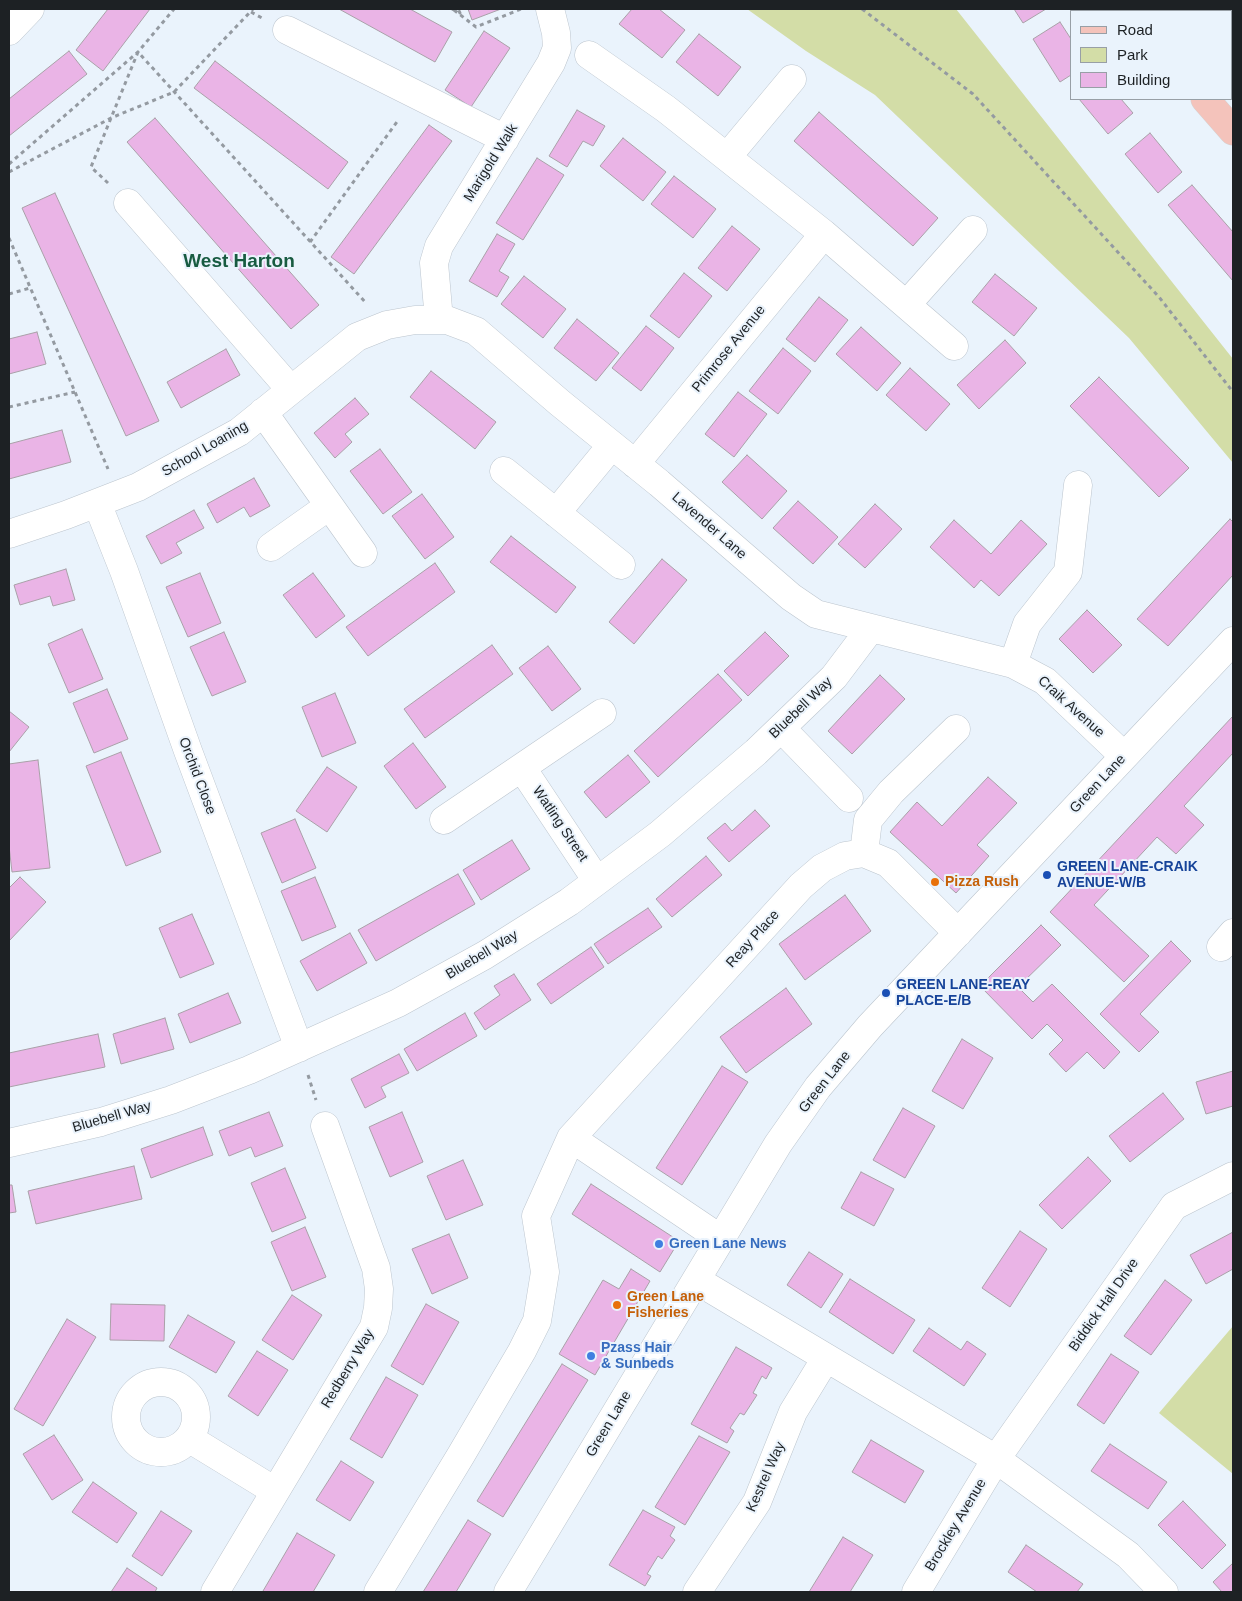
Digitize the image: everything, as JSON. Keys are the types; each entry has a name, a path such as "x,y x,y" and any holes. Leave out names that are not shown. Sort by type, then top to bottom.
{"main road":[{"path":"1206,100 1233,131"}],"street":[{"path":"9,31 30,9"},
{"name":"Marigold Walk","path":"439,320 434,263 439,246 551,64 557,48 556,33 550,9"},
{"path":"287,30 505,139"},
{"path":"590,55 666,109 824,234 954,346"},
{"path":"726,157 792,80"},
{"path":"128,202 291,390"},
{"path":"907,304 973,230"},
{"name":"Primrose Avenue","path":"635,464 824,234"},
{"name":"School Loaning","path":"9,534 66,515 138,487 239,432 357,337 387,325 415,320 439,320"},
{"name":"Lavender Lane","path":"439,320 447,320 476,332 635,464 790,597 816,614 1013,664"},
{"path":"263,412 363,553"},
{"path":"556,513 612,446"},
{"path":"504,471 620,565"},
{"path":"1013,664 1027,624 1068,572 1078,484"},
{"name":"Orchid Close","path":"108,499 124,571 188,751 299,1048"},
{"path":"271,547 329,506"},
{"name":"Bluebell Way","path":"9,1142 101,1122 171,1100 249,1070 398,1003 485,955 569,902 660,834 756,752 834,677 871,628"},
{"name":"Green Lane","path":"508,1592 778,1144 818,1087 870,1026 1233,642"},
{"name":"Craik Avenue","path":"1013,664 1046,681 1124,756"},
{"path":"444,820 602,713"},
{"path":"781,728 849,798"},
{"path":"956,729 891,792 868,820 864,853 888,863 958,933"},
{"name":"Watling Street","path":"522,768 597,881"},
{"name":"Reay Place","path":"378,1592 461,1455 522,1351 537,1321 544,1272 536,1216 571,1138 801,886 822,868 845,856 864,853"},
{"name":"Redberry Way","path":"215,1592 374,1327 379,1289 376,1268 325,1126"},
{"path":"571,1138 721,1239"},
{"name":"Biddick Hall Drive","path":"996,1458 1174,1206 1233,1176"},
{"path":"696,1280 996,1458 1128,1555 1164,1592"},
{"name":"Kestrel Way","path":"697,1592 757,1502 793,1412 826,1358"},
{"path":"190,1439 275,1491"},
{"name":"Brockley Avenue","path":"916,1592 996,1458"}],"path":[{"path":"9,164 138,52 174,9"},
{"path":"9,172 111,118 174,92 253,9"},
{"path":"455,9 476,27 521,9"},
{"path":"862,9 974,94 1159,297 1233,392"},
{"path":"138,52 387,325"},
{"path":"128,202 91,166 138,52"},
{"path":"310,242 417,95"},
{"path":"9,238 75,392 108,499"},
{"path":"9,294 30,288"},
{"path":"9,407 75,392"},
{"path":"299,1048 325,1126"}],"green space":[{"path":"747,9 956,9 1233,359 1233,463 1129,338 875,95 806,51"},
{"path":"1233,1326 1233,1474 1159,1413"}],"building":[{"path":"108,9 150,9 103,71 76,50"},
{"path":"339,9 410,9 452,32 435,62"},
{"path":"468,9 501,9 472,20"},
{"path":"632,9 659,9 685,30 662,58 619,24"},
{"path":"1014,9 1046,9 1023,23"},
{"path":"1233,9 1233,23 1232,10 1194,10"},
{"path":"1060,22 1070,37 1070,76 1060,82 1033,39"},
{"path":"1232,28 1233,30 1233,69 1232,68"},
{"path":"484,31 510,48 471,107 445,90"},
{"path":"699,34 741,67 718,96 676,62"},
{"path":"69,51 87,74 9,136 9,99"},
{"path":"215,61 348,162 328,189 194,88"},
{"path":"1080,100 1122,100 1133,113 1108,134"},
{"path":"577,110 605,126 593,146 583,141 567,167 549,156"},
{"path":"819,112 938,218 913,246 794,141"},
{"path":"155,118 319,305 291,329 127,142"},
{"path":"429,125 452,141 354,274 331,257"},
{"path":"1150,133 1182,172 1158,193 1125,154"},
{"path":"623,138 666,172 643,201 600,166"},
{"path":"537,158 564,175 523,240 496,223"},
{"path":"674,176 716,209 693,238 651,204"},
{"path":"1192,185 1233,232 1233,281 1168,205"},
{"path":"55,193 159,421 126,436 22,208"},
{"path":"732,226 760,249 727,291 698,268"},
{"path":"497,234 515,244 499,271 509,277 497,297 469,281"},
{"path":"684,273 712,296 679,338 650,316"},
{"path":"995,274 1037,308 1014,336 972,302"},
{"path":"524,276 566,309 543,338 501,304"},
{"path":"819,297 848,320 815,362 786,339"},
{"path":"577,319 619,353 596,381 554,348"},
{"path":"646,326 674,348 641,391 612,368"},
{"path":"861,327 901,363 877,391 836,354"},
{"path":"37,332 46,364 9,374 9,339"},
{"path":"1005,340 1026,363 979,409 957,385"},
{"path":"783,348 811,371 778,414 749,391"},
{"path":"226,349 240,375 181,408 167,382"},
{"path":"910,368 950,404 926,431 886,395"},
{"path":"431,371 496,422 475,449 410,397"},
{"path":"1099,377 1189,468 1159,497 1070,406"},
{"path":"738,392 767,414 734,457 705,434"},
{"path":"355,398 369,414 345,434 352,442 335,458 314,433"},
{"path":"62,430 71,462 9,479 9,444"},
{"path":"380,449 412,492 383,514 350,471"},
{"path":"747,455 787,491 762,519 722,482"},
{"path":"254,478 270,506 250,517 244,507 217,523 207,504"},
{"path":"422,494 454,537 425,559 392,516"},
{"path":"798,501 838,537 813,564 773,528"},
{"path":"875,504 902,529 865,568 838,544"},
{"path":"194,510 204,528 176,543 182,553 161,564 146,536"},
{"path":"1230,519 1233,522 1233,575 1168,646 1137,619"},
{"path":"954,520 991,554 1021,520 1047,544 999,596 981,580 974,588 930,547"},
{"path":"511,536 576,587 556,613 490,562"},
{"path":"662,559 687,580 634,644 609,622"},
{"path":"435,563 455,592 368,656 346,627"},
{"path":"66,569 75,600 53,606 50,596 20,605 14,585"},
{"path":"200,573 221,623 188,637 166,587"},
{"path":"313,573 345,616 316,638 283,595"},
{"path":"1087,610 1122,645 1093,673 1059,639"},
{"path":"82,629 103,679 69,693 48,644"},
{"path":"224,632 246,682 212,696 190,647"},
{"path":"765,632 789,656 748,696 724,671"},
{"path":"492,645 513,674 425,738 404,709"},
{"path":"548,646 581,689 552,711 519,668"},
{"path":"718,674 742,700 658,777 634,751"},
{"path":"880,675 905,699 852,754 828,731"},
{"path":"107,689 128,739 94,753 73,703"},
{"path":"335,693 356,743 322,757 302,707"},
{"path":"9,711 29,727 9,752"},
{"path":"1233,716 1233,753 1184,806 1204,825 1176,854 1157,837 1094,905 1149,956 1124,982 1050,912"},
{"path":"413,743 446,787 416,809 384,766"},
{"path":"121,752 161,852 126,866 86,766"},
{"path":"628,755 650,782 606,818 584,792"},
{"path":"38,760 50,868 12,872 9,846 9,764"},
{"path":"327,767 357,787 327,832 296,811"},
{"path":"988,777 1017,803 977,845 989,856 956,893 890,832 917,802 942,826"},
{"path":"755,810 770,826 729,862 707,838 725,823 732,831"},
{"path":"295,819 316,868 282,883 261,833"},
{"path":"512,840 530,869 481,900 463,870"},
{"path":"706,856 722,875 672,917 656,899"},
{"path":"458,874 475,904 376,961 358,930"},
{"path":"20,877 46,902 9,941 9,888"},
{"path":"315,877 336,927 302,941 281,891"},
{"path":"845,895 871,931 805,980 779,944"},
{"path":"648,908 662,927 608,964 594,944"},
{"path":"192,914 214,964 180,978 159,928"},
{"path":"1041,925 1061,945 1018,987 1033,1002 1052,984 1120,1052 1104,1069 1087,1052 1066,1072 1049,1054 1063,1040 1047,1024 1032,1039 980,986"},
{"path":"350,933 367,963 317,991 300,961"},
{"path":"1171,941 1191,961 1140,1014 1159,1032 1139,1052 1100,1014"},
{"path":"591,947 604,967 551,1004 537,984"},
{"path":"514,974 531,1000 485,1030 474,1013 500,995 494,986"},
{"path":"786,988 812,1024 746,1073 720,1037"},
{"path":"228,993 241,1023 190,1043 178,1014"},
{"path":"465,1013 477,1036 417,1071 404,1049"},
{"path":"165,1018 174,1049 121,1064 113,1034"},
{"path":"98,1034 105,1067 9,1087 9,1053"},
{"path":"962,1039 993,1058 963,1109 932,1091"},
{"path":"399,1054 409,1073 381,1087 386,1097 365,1108 351,1079"},
{"path":"722,1066 748,1082 682,1185 656,1168"},
{"path":"1233,1071 1233,1106 1206,1114 1196,1082"},
{"path":"1163,1093 1184,1119 1130,1162 1109,1136"},
{"path":"903,1108 935,1126 905,1178 873,1160"},
{"path":"269,1112 283,1146 255,1157 251,1147 229,1156 219,1131"},
{"path":"402,1112 423,1162 390,1177 369,1127"},
{"path":"203,1127 213,1155 151,1178 141,1149"},
{"path":"1088,1157 1111,1181 1062,1229 1039,1205"},
{"path":"463,1160 483,1205 446,1220 427,1176"},
{"path":"134,1166 142,1199 36,1224 28,1191"},
{"path":"285,1168 306,1218 272,1232 251,1183"},
{"path":"861,1172 894,1189 874,1226 841,1208"},
{"path":"591,1184 679,1241 660,1272 572,1214"},
{"path":"9,1185 12,1185 16,1212 9,1213"},
{"path":"305,1227 326,1277 292,1291 271,1242"},
{"path":"1020,1231 1047,1249 1010,1307 982,1288"},
{"path":"1233,1232 1233,1269 1206,1284 1190,1255"},
{"path":"449,1234 468,1278 432,1294 412,1249"},
{"path":"809,1252 843,1274 821,1308 787,1285"},
{"path":"631,1269 650,1281 595,1375 559,1354 603,1280 619,1289"},
{"path":"850,1279 915,1320 893,1354 829,1312"},
{"path":"1165,1280 1192,1300 1151,1355 1124,1336"},
{"path":"292,1295 322,1315 293,1360 262,1340"},
{"path":"111,1304 165,1305 164,1341 110,1340"},
{"path":"426,1304 459,1322 423,1385 391,1366"},
{"path":"188,1315 235,1342 216,1373 169,1347"},
{"path":"67,1319 96,1337 43,1426 14,1409"},
{"path":"929,1328 961,1350 967,1341 986,1354 964,1386 913,1351"},
{"path":"736,1347 772,1368 766,1379 762,1376 753,1393 757,1395 744,1415 740,1413 730,1428 734,1431 727,1443 691,1424"},
{"path":"257,1351 288,1370 258,1416 228,1396"},
{"path":"1111,1354 1139,1372 1104,1424 1077,1405"},
{"path":"562,1364 588,1380 503,1517 477,1501"},
{"path":"386,1377 418,1395 382,1458 350,1439"},
{"path":"54,1435 83,1480 52,1500 23,1454"},
{"path":"699,1436 730,1452 685,1525 655,1507"},
{"path":"871,1440 924,1471 905,1503 852,1472"},
{"path":"1110,1444 1167,1482 1148,1509 1091,1471"},
{"path":"341,1461 374,1482 350,1521 316,1500"},
{"path":"93,1482 137,1513 117,1543 72,1512"},
{"path":"1183,1501 1226,1545 1202,1569 1158,1525"},
{"path":"643,1510 675,1527 670,1536 675,1540 662,1559 658,1556 647,1574 651,1576 645,1586 609,1565"},
{"path":"161,1511 192,1531 162,1576 132,1556"},
{"path":"468,1520 491,1534 456,1592 423,1592"},
{"path":"297,1533 335,1555 313,1592 263,1591"},
{"path":"843,1537 873,1555 850,1592 809,1592"},
{"path":"1026,1545 1083,1584 1077,1592 1037,1592 1008,1572"},
{"path":"1233,1563 1233,1592 1222,1592 1213,1582"},
{"path":"127,1568 157,1588 155,1592 111,1592"}],"place":[{"name":"GREEN LANE-CRAIK AVENUE-W/B","path":"1047,875"},
{"name":"Pizza Rush","path":"935,882"},
{"name":"GREEN LANE-REAY PLACE-E/B","path":"886,993"},
{"name":"Green Lane News","path":"659,1244"},
{"name":"Green Lane Fisheries","path":"617,1305"},
{"name":"Pzass Hair & Sunbeds","path":"591,1356"}],"district":[{"name":"West Harton","path":"239,262"}]}
